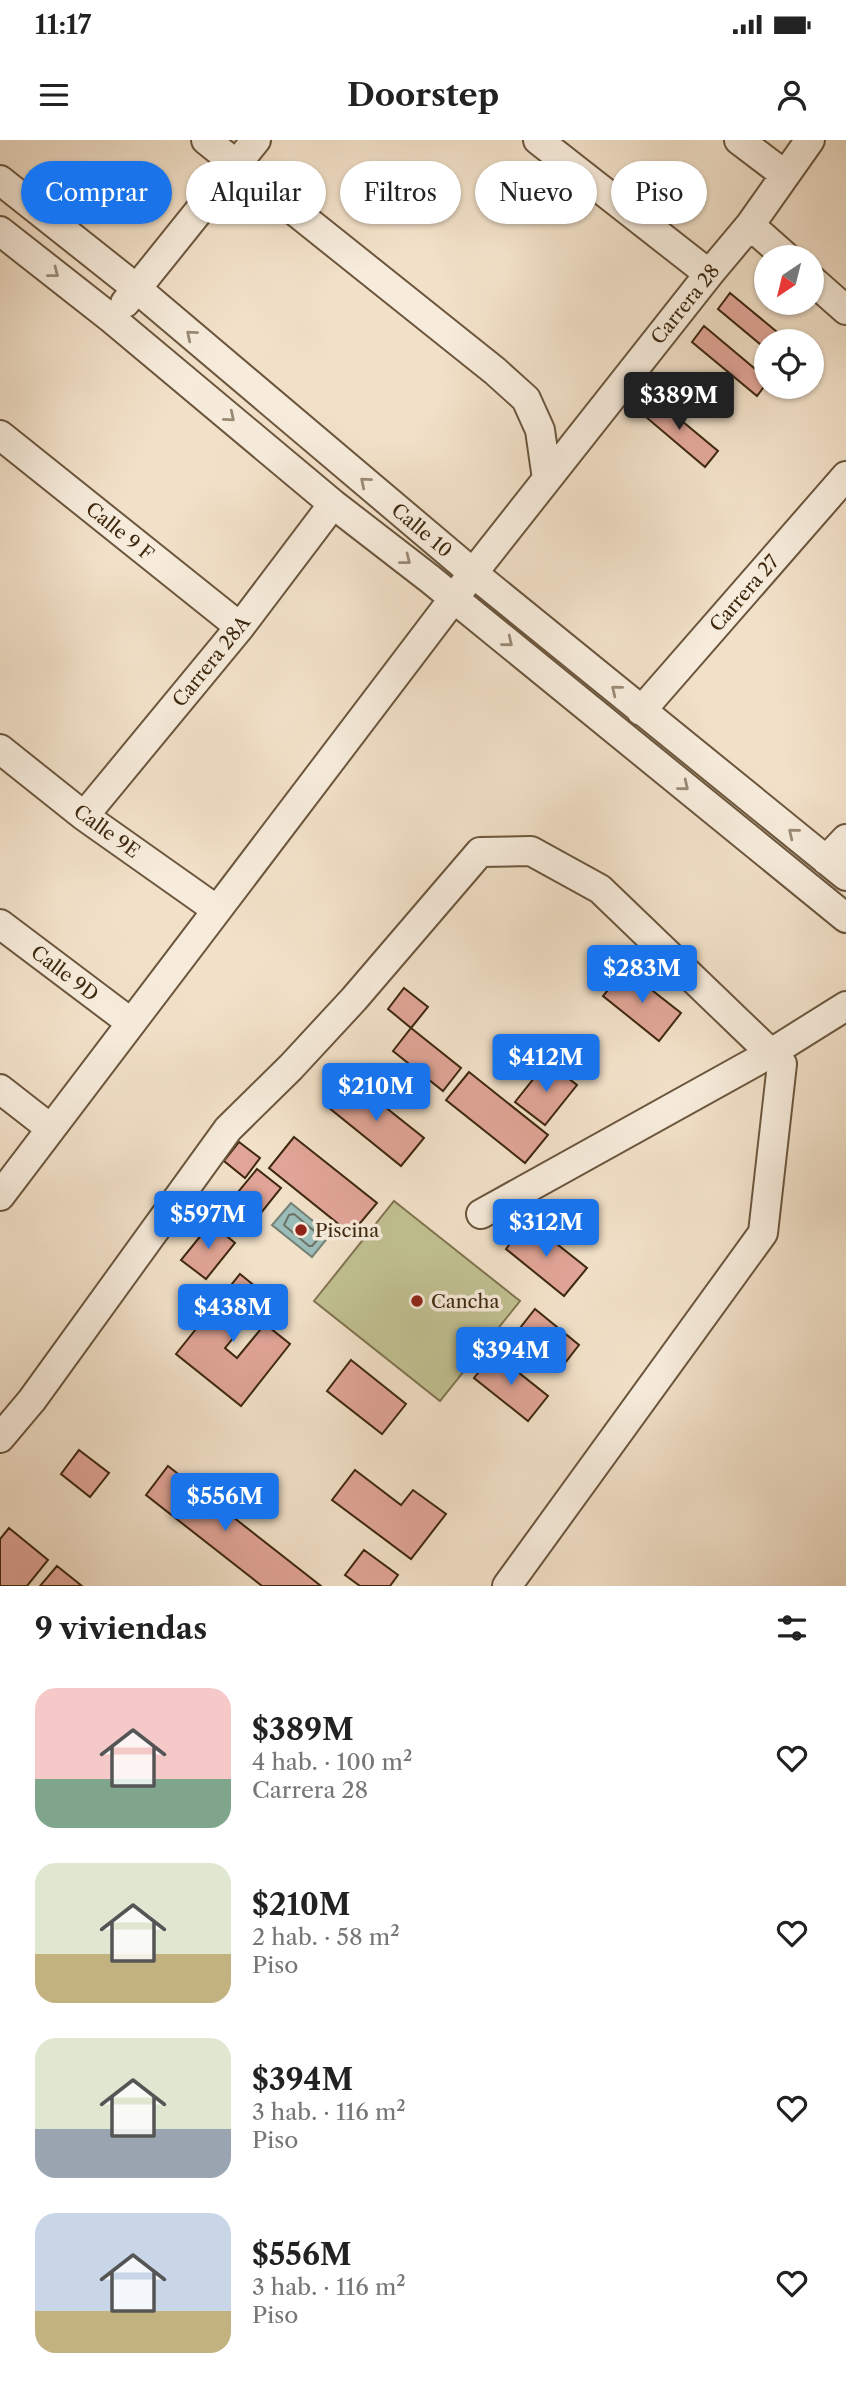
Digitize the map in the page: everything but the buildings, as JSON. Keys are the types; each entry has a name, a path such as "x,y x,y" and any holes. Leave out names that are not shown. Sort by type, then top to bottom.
{"street":[{"path":"205,140 231,161"},
{"path":"241,161 256,140"},
{"path":"538,140 709,274"},
{"path":"739,140 785,175"},
{"name":"Carrera 28","path":"0,1196 473,573 750,225 810,140"},
{"name":"Calle 10","path":"0,180 136,288 473,573 836,868"},
{"path":"113,319 189,224"},
{"path":"310,224 495,371 526,399 540,430 547,479"},
{"path":"750,225 772,245"},
{"name":"Calle 10","path":"0,231 113,319 334,504 455,599 846,918"},
{"path":"824,291 846,310"},
{"name":"Calle 9 F","path":"3,444 240,627"},
{"name":"Carrera 27","path":"641,711 846,476"},
{"name":"Carrera 28A","path":"84,816 240,627 334,504"},
{"name":"Calle 9E","path":"0,749 84,816 217,909"},
{"path":"836,868 846,839"},
{"path":"0,1438 32,1400 228,1129 354,999 480,852 531,850 600,889 782,1064 763,1233 507,1586"},
{"name":"Calle 9D","path":"0,923 130,1022"},
{"path":"481,1214 772,1054 846,1006"},
{"path":"0,1089 50,1128"}],"green space":[{"name":"Cancha","path":"394,1201 520,1301 440,1401 314,1301"}],"water":[{"name":"Piscina","path":"291,1203 330,1235 312,1257 272,1225"}],"place":[{"name":"Piscina","path":"301,1230"},
{"name":"Cancha","path":"417,1301"}]}
